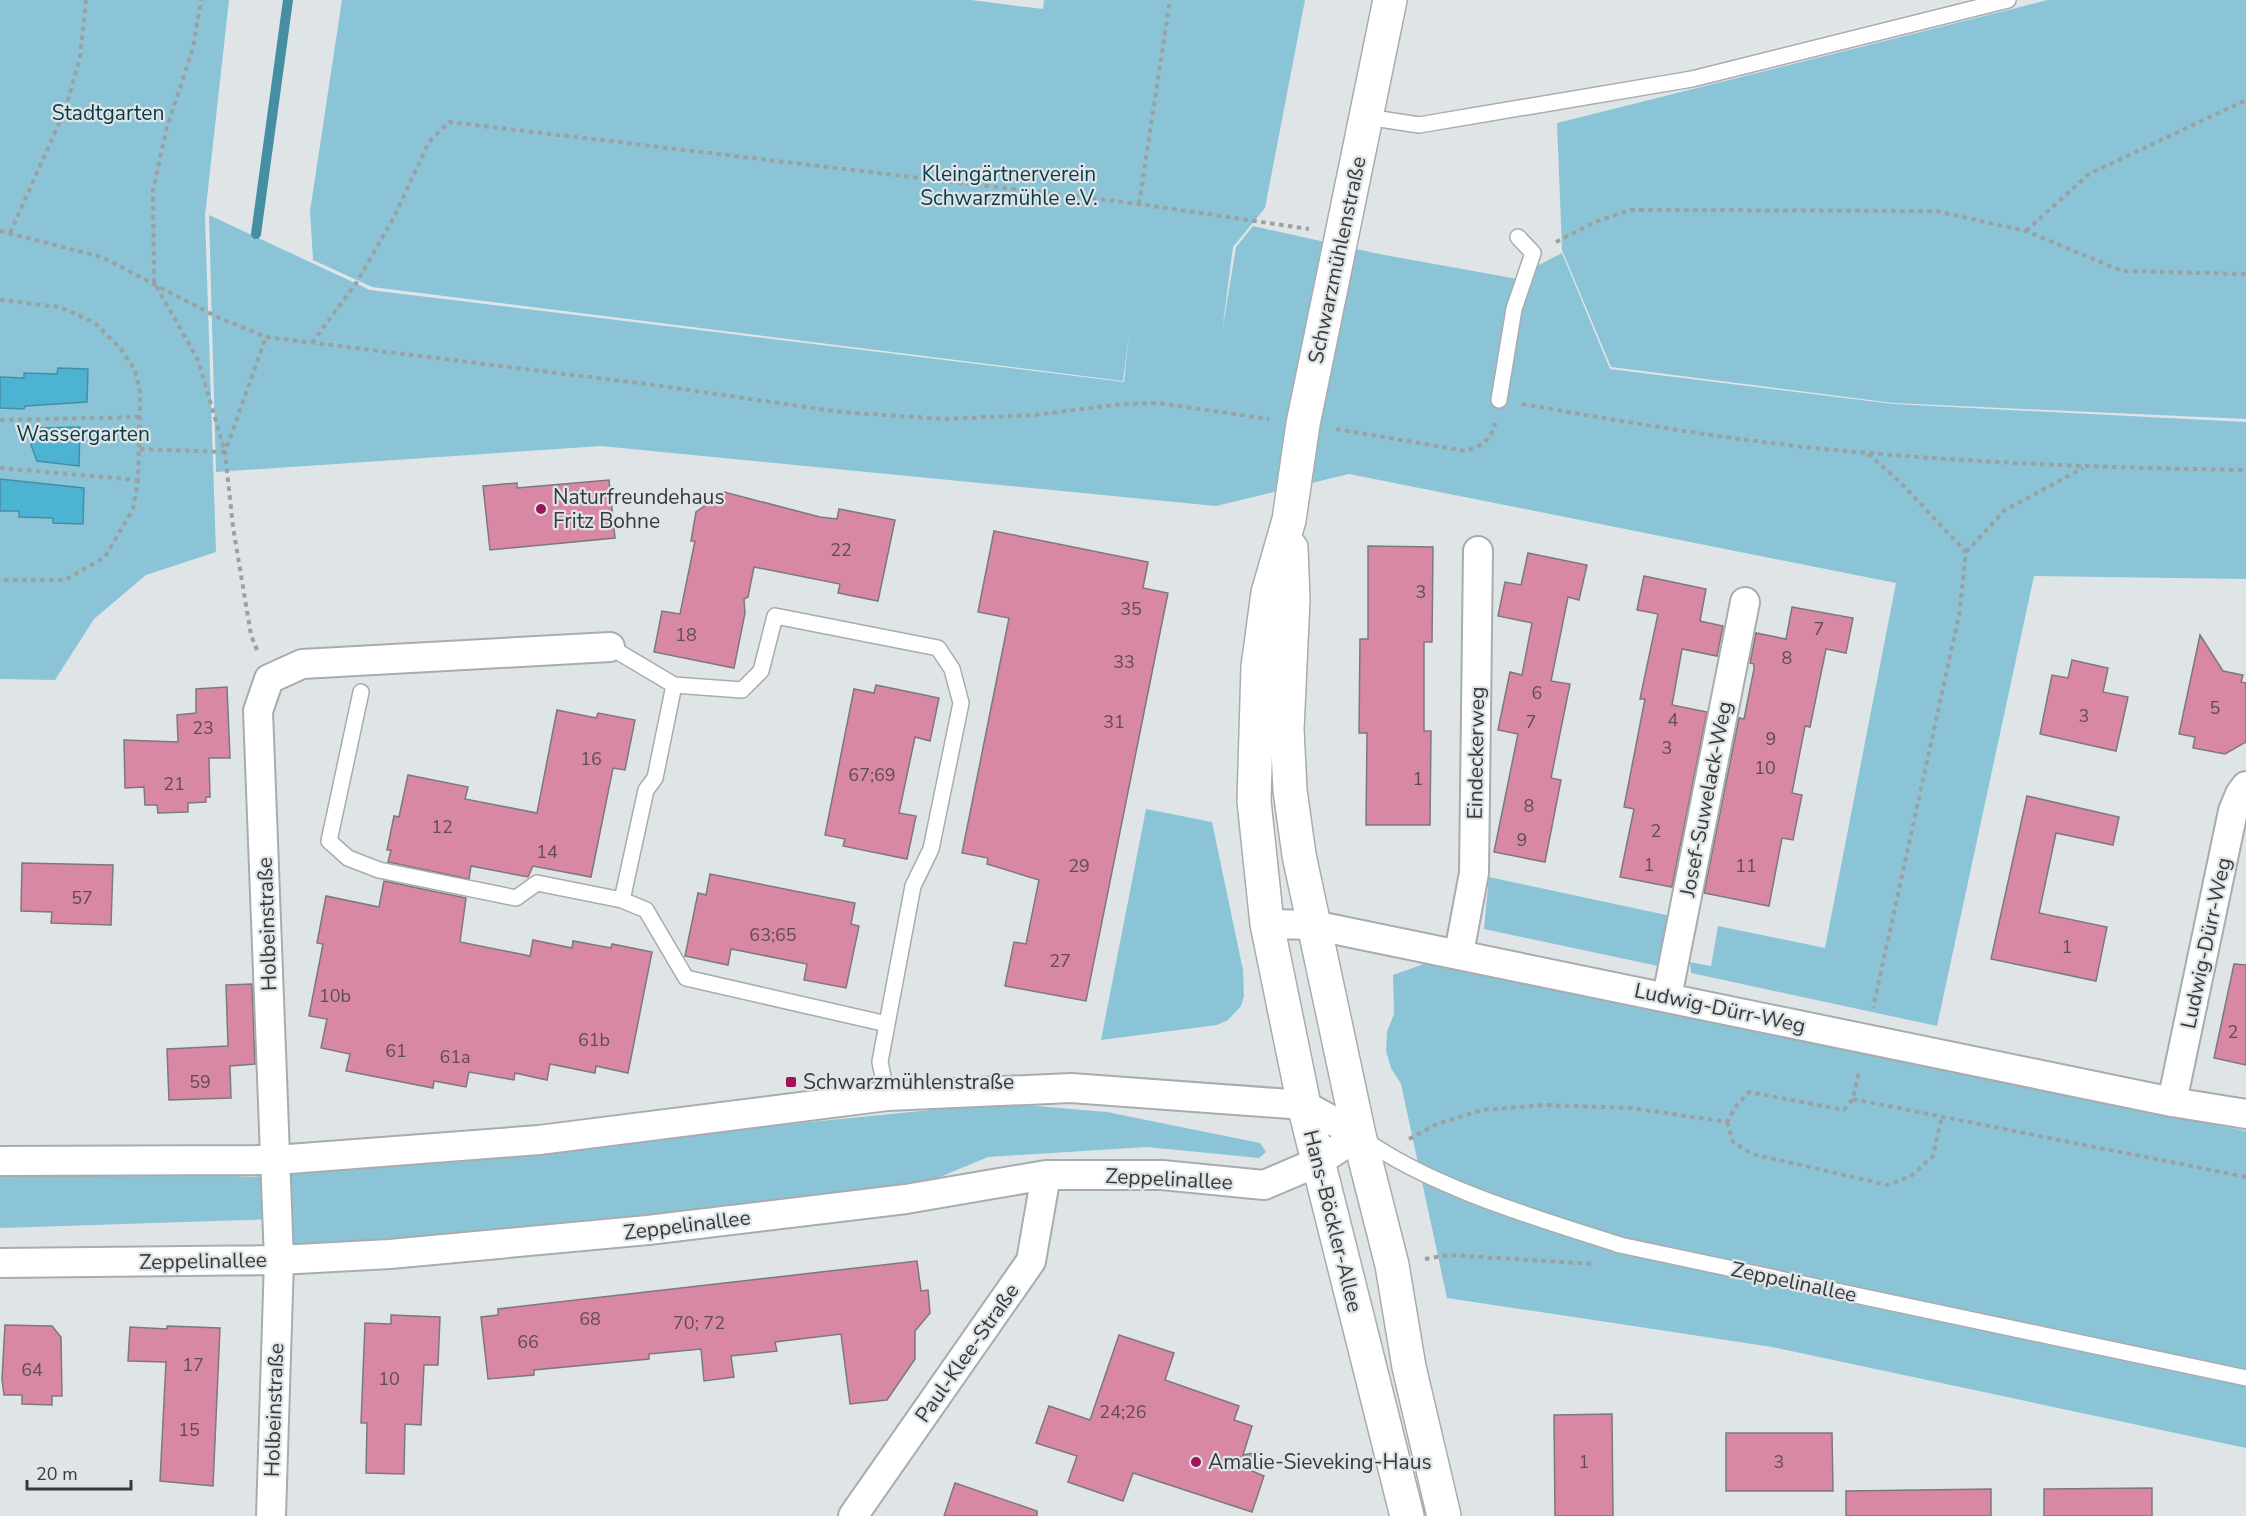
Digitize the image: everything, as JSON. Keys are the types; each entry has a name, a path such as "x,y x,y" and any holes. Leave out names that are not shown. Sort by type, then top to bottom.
{"street":[{"name":"Schwarzmühlenstraße","path":"1267,924 1254,801 1258,667 1268,593 1289,520 1303,424 1390,0"},
{"name":"Schwarzmühlenstraße","path":"1289,520 1293,600 1287,729 1290,790 1313,925"},
{"name":"Eindeckerweg","path":"1459,953 1474,873 1478,551"},
{"name":"Josef-Suwelack-Weg","path":"1667,997 1745,602"},
{"path":"269,679 302,664 610,647"},
{"name":"Holbeinstraße","path":"269,679 258,711 279,1260 271,1516"},
{"name":"Ludwig-Dürr-Weg","path":"2172,1102 2233,811 2246,786"},
{"name":"Ludwig-Dürr-Weg","path":"1267,924 1313,925 1459,953 2172,1102 2246,1114"},
{"name":"Hans-Böckler-Allee","path":"1267,924 1304,1105 1407,1516"},
{"name":"Hans-Böckler-Allee","path":"1313,925 1371,1144 1409,1367 1444,1516"},
{"name":"Zeppelinallee","path":"0,1161 276,1160 539,1140 887,1096 1071,1088 1304,1105 1371,1144"},
{"name":"Zeppelinallee","path":"0,1263 279,1260 390,1254 648,1230 906,1199 1046,1175 1162,1175 1264,1185 1318,1162 1371,1144"},
{"name":"Paul-Klee-Straße","path":"853,1516 1031,1261 1046,1175"}],"lane":[{"path":"1367,117 1419,125 1692,79 2008,0"},
{"path":"1499,400 1514,309 1533,253 1518,237"},
{"path":"610,647 674,685 742,690 761,671 775,616 938,648 952,669 961,703 931,849 913,886 887,1024 880,1062 887,1096"},
{"path":"622,900 646,790 655,778 674,685"},
{"path":"361,692 328,841 348,858 379,870 516,898 537,883 622,900 646,910 686,978 887,1024"},
{"name":"Zeppelinallee","path":"1371,1144 1430,1176 1514,1209 1620,1245 2246,1378"}],"path":[{"path":"10,233 65,110 80,58 86,0"},
{"path":"201,0 193,48 167,127 153,190 153,282 198,360 225,452 251,635 269,679"},
{"path":"1139,204 1170,0"},
{"path":"2026,231 2089,174 2246,100"},
{"path":"312,343 357,282 394,217 429,142 449,122 1139,204 1343,235"},
{"path":"1533,253 1595,222 1630,210 1936,211 2026,231 2122,272 2246,274"},
{"path":"0,231 102,257 218,318 266,337 654,385 840,412 943,419 1035,415 1121,404 1158,403 1467,451 1483,445 1493,431 1499,400 1616,420 1867,453 2084,467 2246,470"},
{"path":"0,300 60,307 95,323 120,348 135,370 140,393 140,449 133,509 105,557 65,580 0,580"},
{"path":"225,452 266,337"},
{"path":"0,420 140,417"},
{"path":"140,449 225,452"},
{"path":"1867,453 1899,481 1966,552"},
{"path":"1942,1116 1933,1156 1911,1176 1888,1185 1752,1154 1733,1142 1727,1122 1736,1106 1749,1092 1844,1110 1853,1099 1959,615 1966,552 2005,510 2084,467"},
{"path":"0,468 138,480"},
{"path":"1853,1099 2246,1177"},
{"path":"1371,1144 1482,1110 1545,1105 1631,1108 1727,1122"},
{"path":"1392,1265 1449,1255 1592,1265 1620,1245"}],"green space":[{"name":"Stadtgarten","path":"0,0 229,0 205,216 216,552 146,575 94,619 55,680 0,679"},
{"name":"Kleingärtnerverein Schwarzmühle e.V.","path":"342,0 971,0 1043,9 1044,0 1305,0 1265,208 1233,247 1222,332 1236,247 1253,226 1379,254 1529,281 1531,269 1562,253 1610,369 1893,404 2246,422 2246,579 2034,576 1937,1026 1691,973 1690,962 1711,966 1718,926 1825,948 1896,583 1349,474 1216,506 601,446 216,472 209,215 370,290 1124,382 1129,334 1123,381 372,287 313,260 310,211"},
{"path":"2048,0 2246,0 2246,419 1893,403 1611,367 1562,250 1557,123"},
{"path":"1146,809 1212,822 1243,970 1244,996 1241,1006 1228,1020 1217,1025 1101,1040"},
{"path":"1489,877 1671,916 1662,960 1658,966 1484,929"},
{"path":"1424,964 1454,965 2246,1131 2246,1448 1772,1347 1447,1298 1401,1084 1391,1068 1386,1051 1387,1032 1394,1014 1393,975"},
{"path":"1002,1103 1107,1112 1260,1143 1266,1152 1259,1158 1147,1147 988,1157 904,1192 277,1257 278,1219 0,1228 0,1163 252,1177"}],"shaded area":[{"path":"58,368 88,369 87,402 25,406 24,409 0,408 0,377 24,378 24,373 57,374"},
{"path":"80,427 79,466 37,461 31,445 36,428"},
{"path":"0,479 84,488 83,524 53,523 53,518 19,517 19,511 0,511"}],"building":[{"path":"609,480 615,538 490,550 483,486 517,483 517,488"},
{"path":"724,492 820,517 837,519 839,509 895,520 878,601 838,593 840,584 754,567 748,597 744,599 745,613 734,668 654,652 662,611 680,614 695,541 691,541 696,512"},
{"path":"994,531 1148,562 1143,588 1168,593 1086,1001 1005,986 1014,942 1026,944 1039,880 987,864 988,858 962,853 1009,618 978,612"},
{"path":"1368,546 1433,547 1432,642 1424,642 1424,731 1431,731 1430,825 1366,825 1367,733 1359,733 1360,639 1368,639"},
{"path":"1528,553 1587,565 1579,600 1568,597 1551,681 1570,684 1551,778 1561,780 1545,862 1494,852 1518,734 1498,730 1510,672 1522,675 1532,623 1498,616 1505,582 1521,585"},
{"path":"1644,576 1706,589 1700,621 1723,626 1717,656 1682,649 1672,705 1707,712 1672,887 1620,877 1634,809 1624,807 1645,699 1640,699 1658,614 1637,610"},
{"path":"1792,607 1853,618 1846,653 1826,649 1810,727 1805,726 1792,793 1802,795 1793,840 1782,838 1769,906 1704,893 1739,718 1744,719 1754,669 1754,664 1750,663 1756,633 1786,639"},
{"path":"2200,635 2223,671 2243,675 2241,682 2246,683 2246,742 2225,754 2193,748 2195,737 2179,734"},
{"path":"2072,660 2108,668 2103,692 2128,697 2116,751 2040,734 2052,675 2068,678"},
{"path":"876,685 939,698 930,741 915,737 899,813 916,816 907,859 843,846 845,839 825,835 854,689 874,693"},
{"path":"227,687 230,758 209,758 210,797 206,797 206,802 188,803 188,812 158,813 157,805 145,805 144,787 125,788 124,740 178,742 177,715 196,713 196,689"},
{"path":"557,710 596,718 598,713 635,720 625,770 613,768 591,877 533,866 528,877 471,866 469,879 388,862 391,850 387,850 394,816 399,817 408,775 468,787 465,799 537,813"},
{"path":"2027,796 2119,817 2113,845 2056,833 2039,913 2107,927 2096,981 1991,959"},
{"path":"22,863 113,865 111,925 51,923 52,912 21,911"},
{"path":"710,874 855,903 851,924 859,926 846,988 804,980 807,964 731,949 728,965 685,956 698,893 706,895"},
{"path":"384,881 466,898 460,942 530,956 533,940 572,948 573,941 611,948 612,944 652,952 628,1073 596,1066 595,1073 550,1064 547,1080 515,1073 514,1080 469,1072 466,1087 434,1081 433,1088 346,1071 350,1054 321,1048 327,1019 309,1016 323,944 317,943 326,896 379,907"},
{"path":"2234,964 2246,965 2246,1065 2214,1058"},
{"path":"252,984 255,1064 230,1066 231,1098 169,1100 167,1049 228,1046 226,985"},
{"path":"917,1261 921,1291 928,1290 930,1313 915,1331 915,1359 887,1400 850,1404 841,1334 775,1342 777,1351 731,1356 734,1377 704,1381 701,1349 649,1354 649,1359 534,1370 534,1375 488,1379 481,1317 498,1315 498,1309"},
{"path":"391,1315 440,1317 438,1365 424,1365 421,1425 405,1424 404,1474 366,1473 367,1423 361,1423 365,1323 391,1324"},
{"path":"5,1325 52,1326 61,1337 62,1396 52,1396 52,1405 22,1404 22,1395 4,1395 2,1379"},
{"path":"167,1326 220,1328 213,1486 160,1481 166,1362 128,1361 130,1327 167,1329"},
{"path":"1119,1335 1174,1353 1165,1380 1239,1406 1234,1420 1252,1426 1243,1455 1258,1452 1252,1471 1264,1476 1252,1512 1133,1473 1123,1501 1068,1482 1077,1456 1036,1443 1049,1406 1090,1420"},
{"path":"1612,1414 1613,1516 1555,1516 1554,1415"},
{"path":"1726,1433 1832,1433 1833,1491 1726,1491"},
{"path":"955,1483 1037,1511 1037,1516 944,1516"},
{"path":"2152,1488 2152,1516 2044,1516 2044,1489"},
{"path":"1991,1489 1991,1516 1846,1516 1846,1491"}],"waterway":[{"path":"256,234 288,0"}],"place":[{"name":"Naturfreundehaus Fritz Bohne","path":"541,509"},
{"name":"Schwarzmühlenstraße","path":"791,1082"},
{"name":"Amalie-Sieveking-Haus","path":"1196,1462"}],"park label":[{"name":"Wassergarten","path":"83,434"}]}
